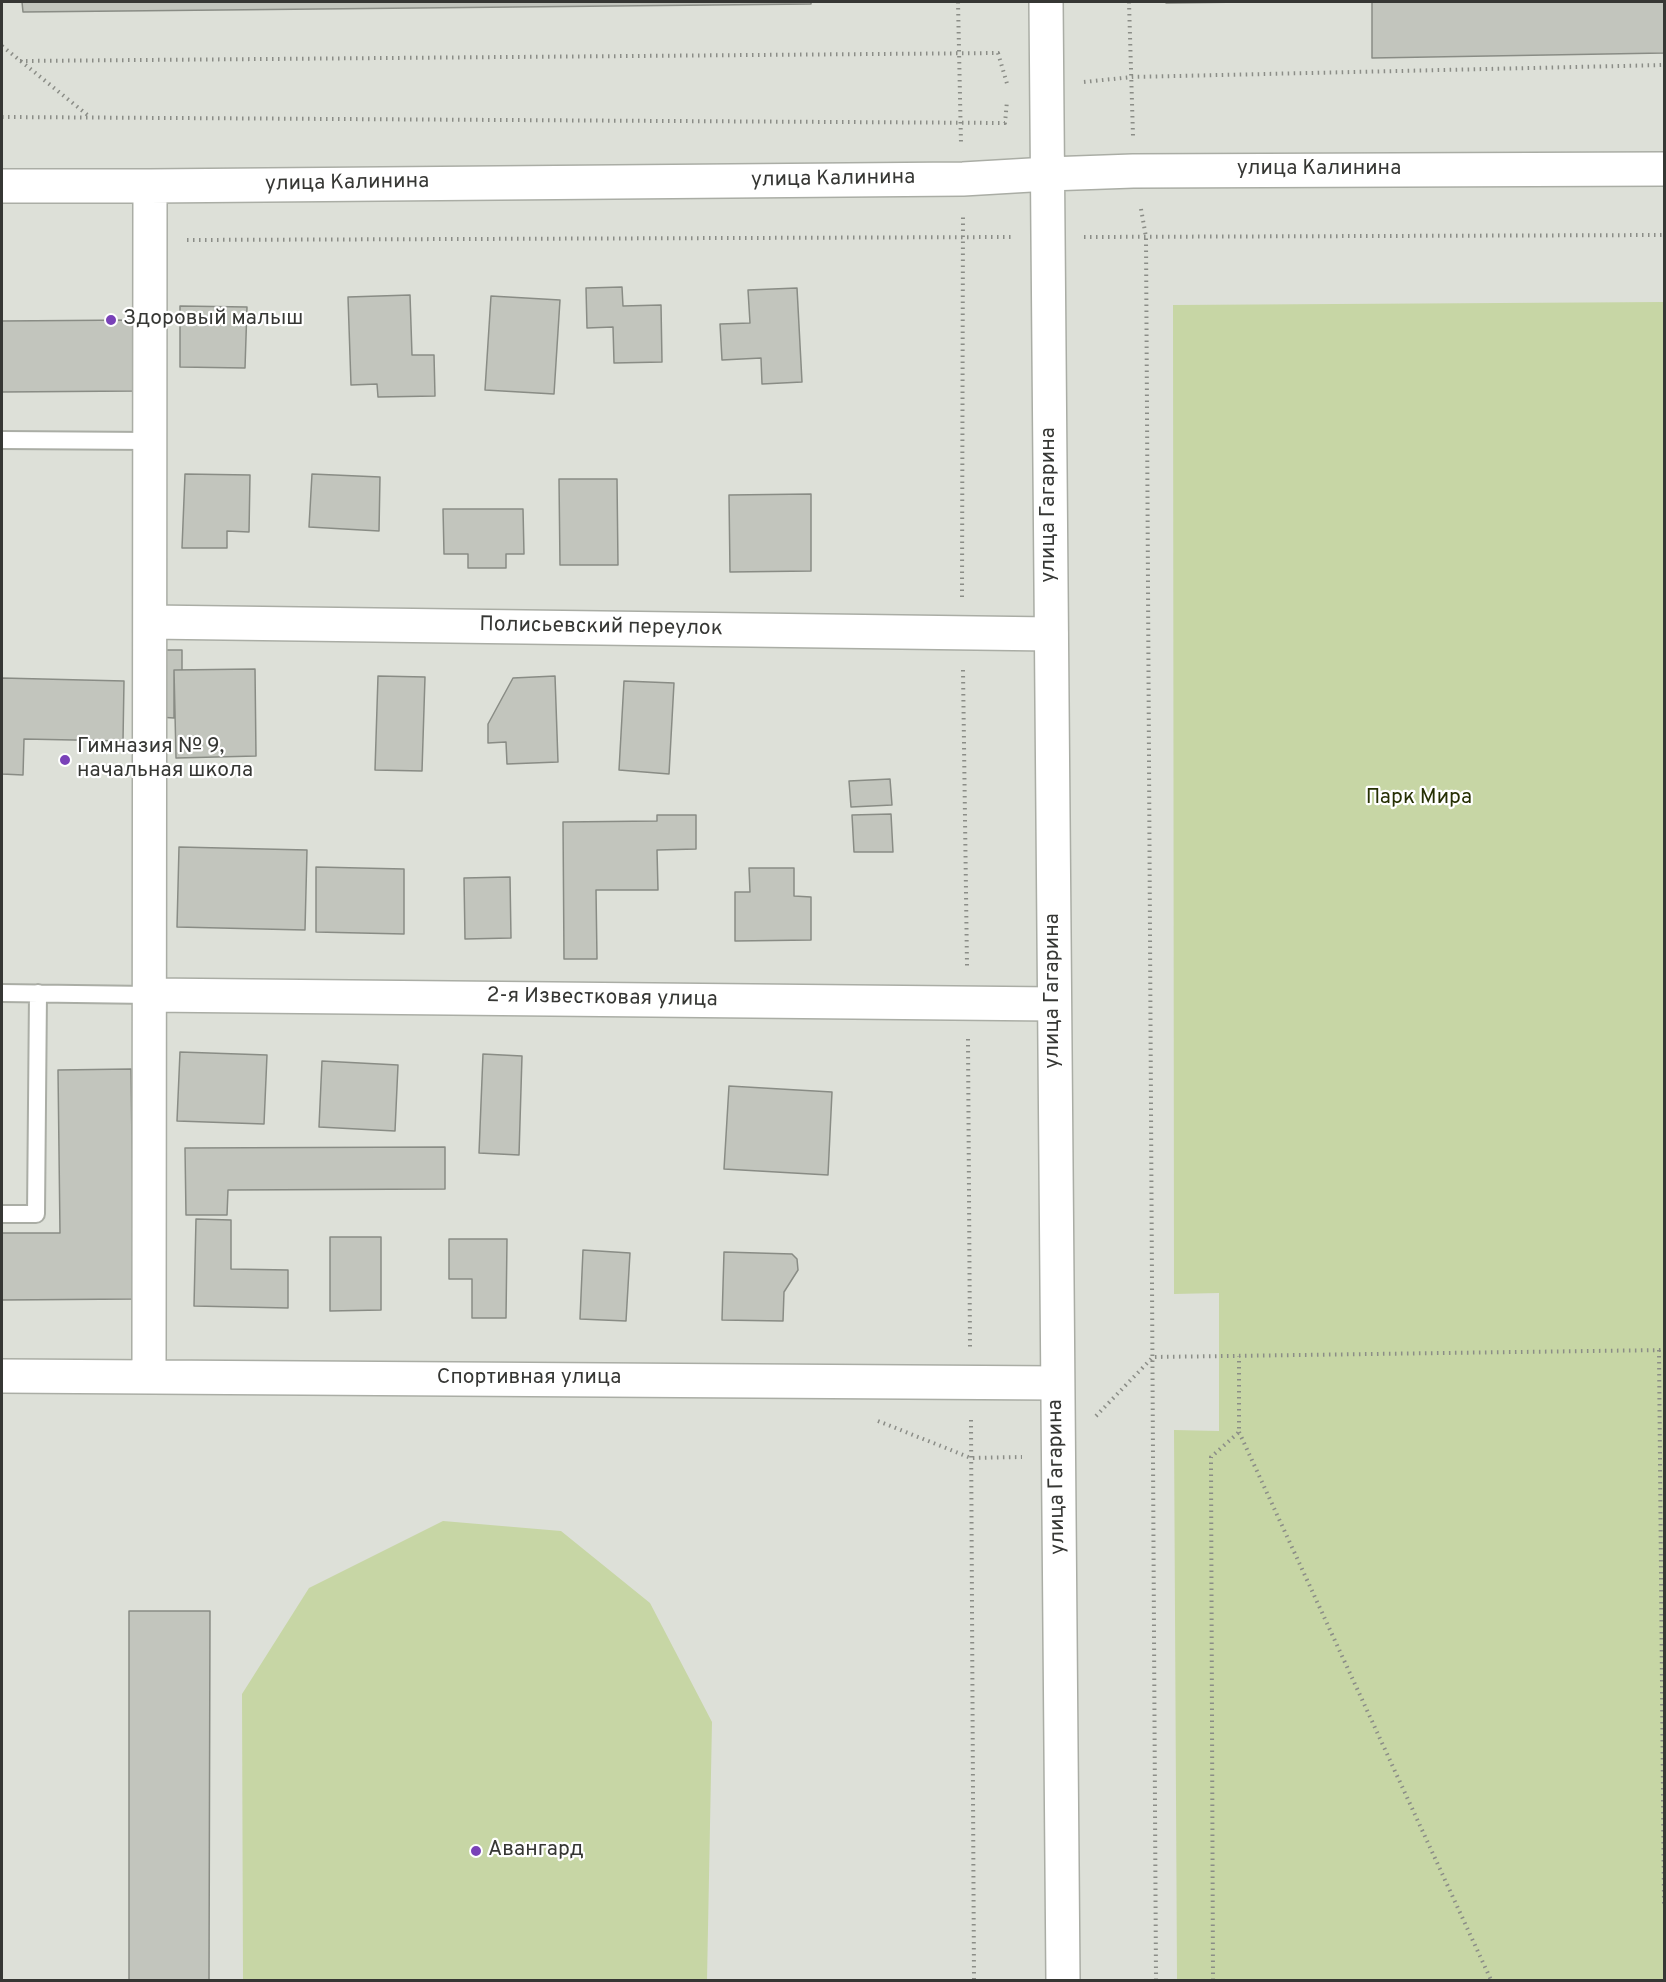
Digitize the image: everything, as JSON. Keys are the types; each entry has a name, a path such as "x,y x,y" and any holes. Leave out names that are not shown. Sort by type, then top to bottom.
{"street":[{"name":"улица Гагарина","path":"1046,2 1063,1980"},
{"name":"улица Калинина","path":"2,186 963,179 1133,171 1665,169"},
{"path":"149,1377 150,186"},
{"name":"Полисьевский переулок","path":"150,622 1051,634"},
{"name":"2-я Известковая улица","path":"150,994 1054,1004"},
{"name":"Спортивная улица","path":"2,1376 1057,1383"}],"lane":[{"path":"2,440 150,441"},
{"path":"2,993 150,994"},
{"path":"2,1214 36,1214 38,993"}],"path":[{"path":"1129,2 1133,171 1146,237 1156,1980"},
{"path":"2,46 91,117"},
{"path":"2,117 1005,123 1008,90 998,53 20,61"},
{"path":"1132,77 1665,65"},
{"path":"150,240 1665,235"},
{"path":"1659,1350 1665,1906"},
{"path":"1239,1356 1239,1432 1491,1980"},
{"path":"1213,1980 1211,1457 1239,1432"}],"green space":[{"name":"Парк Мира","path":"1664,302 1664,1980 1177,1980 1174,1430 1219,1431 1219,1293 1174,1294 1173,305"},
{"name":"Авангард","path":"443,1521 561,1531 650,1603 712,1722 707,1980 243,1980 242,1694 309,1588"}],"building":[{"path":"22,2 811,2 811,4 23,12"},
{"path":"1166,2 1247,2 1166,3"},
{"path":"1372,2 1664,2 1664,53 1372,58"},
{"path":"622,287 623,306 661,305 662,362 614,363 613,327 587,328 586,288"},
{"path":"797,288 802,382 762,384 761,358 722,360 720,324 750,323 748,290"},
{"path":"410,295 412,355 434,355 435,396 378,397 377,384 351,385 348,297"},
{"path":"491,296 560,300 554,394 485,390"},
{"path":"180,306 247,307 245,368 180,367"},
{"path":"134,320 135,391 2,392 2,321"},
{"path":"185,474 250,475 249,532 227,531 227,548 182,548"},
{"path":"312,474 380,477 379,531 309,527"},
{"path":"559,479 617,479 618,565 560,565"},
{"path":"811,494 811,571 730,572 729,495"},
{"path":"443,509 523,509 524,554 506,554 506,568 468,568 468,554 444,554"},
{"path":"157,650 182,650 182,670 174,670 174,718 158,717"},
{"path":"255,669 256,756 176,758 174,670"},
{"path":"378,676 425,677 422,771 375,770"},
{"path":"555,676 558,762 507,764 506,742 488,743 488,724 513,678"},
{"path":"2,678 124,681 123,741 24,739 23,775 2,774"},
{"path":"624,681 674,683 669,774 619,770"},
{"path":"890,779 892,805 851,807 849,781"},
{"path":"891,814 893,852 854,852 852,815"},
{"path":"657,815 696,815 696,849 657,850 658,890 596,890 597,959 564,959 563,822 657,821"},
{"path":"179,847 307,850 305,930 177,927"},
{"path":"316,867 404,869 404,934 316,932"},
{"path":"749,868 794,868 794,896 811,897 811,940 735,941 735,892 750,892"},
{"path":"510,877 511,938 465,939 464,878"},
{"path":"180,1052 267,1055 264,1124 177,1121"},
{"path":"483,1054 522,1056 519,1155 479,1153"},
{"path":"322,1061 398,1065 395,1131 319,1127"},
{"path":"131,1069 134,1299 2,1300 2,1233 60,1233 58,1070"},
{"path":"729,1086 832,1092 828,1175 724,1169"},
{"path":"445,1147 445,1189 228,1190 227,1215 186,1215 185,1148"},
{"path":"196,1219 231,1220 231,1269 288,1270 288,1308 194,1306"},
{"path":"330,1237 381,1237 381,1310 330,1311"},
{"path":"449,1239 507,1239 506,1318 472,1318 472,1279 449,1279"},
{"path":"583,1250 630,1253 626,1321 580,1319"},
{"path":"724,1252 792,1254 797,1259 798,1270 784,1292 783,1321 722,1320"},
{"path":"129,1611 210,1611 209,1980 129,1980"}],"place":[{"name":"Здоровый малыш","path":"111,320"},
{"name":"Гимназия № 9, начальная школа","path":"65,760"},
{"name":"Авангард","path":"476,1851"}]}
